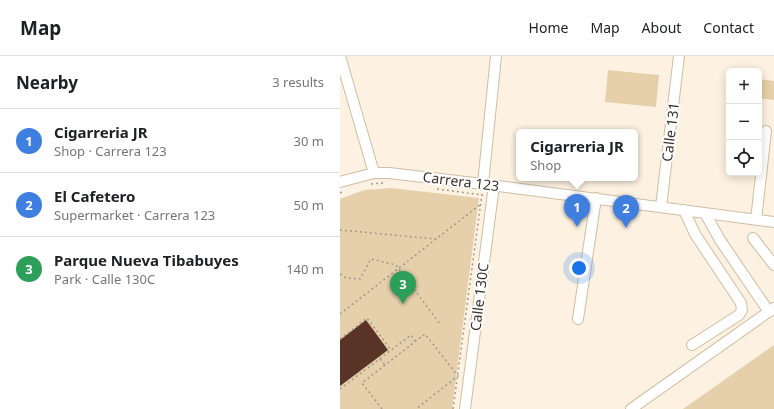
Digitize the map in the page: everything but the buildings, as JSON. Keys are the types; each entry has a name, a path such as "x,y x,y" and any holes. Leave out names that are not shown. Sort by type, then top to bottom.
{"street":[{"path":"340,56 374,174"},
{"path":"483,184 496,56"},
{"name":"Calle 131","path":"661,207 679,56"},
{"path":"756,220 766,131"},
{"name":"Carrera 123","path":"343,186 374,174 389,173 494,185 774,222"},
{"name":"Calle 130C","path":"465,409 487,195 494,185"},
{"path":"578,319 596,198"},
{"path":"684,210 695,234 742,303 742,310 739,315 692,345"},
{"path":"631,409 771,310 720,240 705,213"},
{"path":"753,238 774,265"}],"path":[{"path":"370,184 384,183"},
{"path":"340,193 343,186"},
{"path":"340,314 481,204 487,195 437,189"},
{"path":"454,409 481,204"},
{"path":"340,230 436,239"},
{"path":"340,274 346,278 360,279 371,259 394,265 398,268 440,324"},
{"path":"340,339 367,318 391,350"},
{"path":"382,409 362,383 425,334 458,376"},
{"path":"340,389 411,335 415,341"},
{"path":"380,359 385,365"},
{"path":"416,409 458,376"}],"shaded area":[{"path":"608,70 659,75 656,107 605,102"},
{"path":"762,79 774,81 774,100 762,98"},
{"path":"391,188 479,198 452,409 340,409 340,199 364,190"},
{"path":"774,345 774,409 683,409"}],"place":[{"name":"Cigarreria JR","path":"577,227"},
{"name":"El Cafetero","path":"626,228"},
{"name":"Parque Nueva Tibabuyes","path":"403,304"}]}
